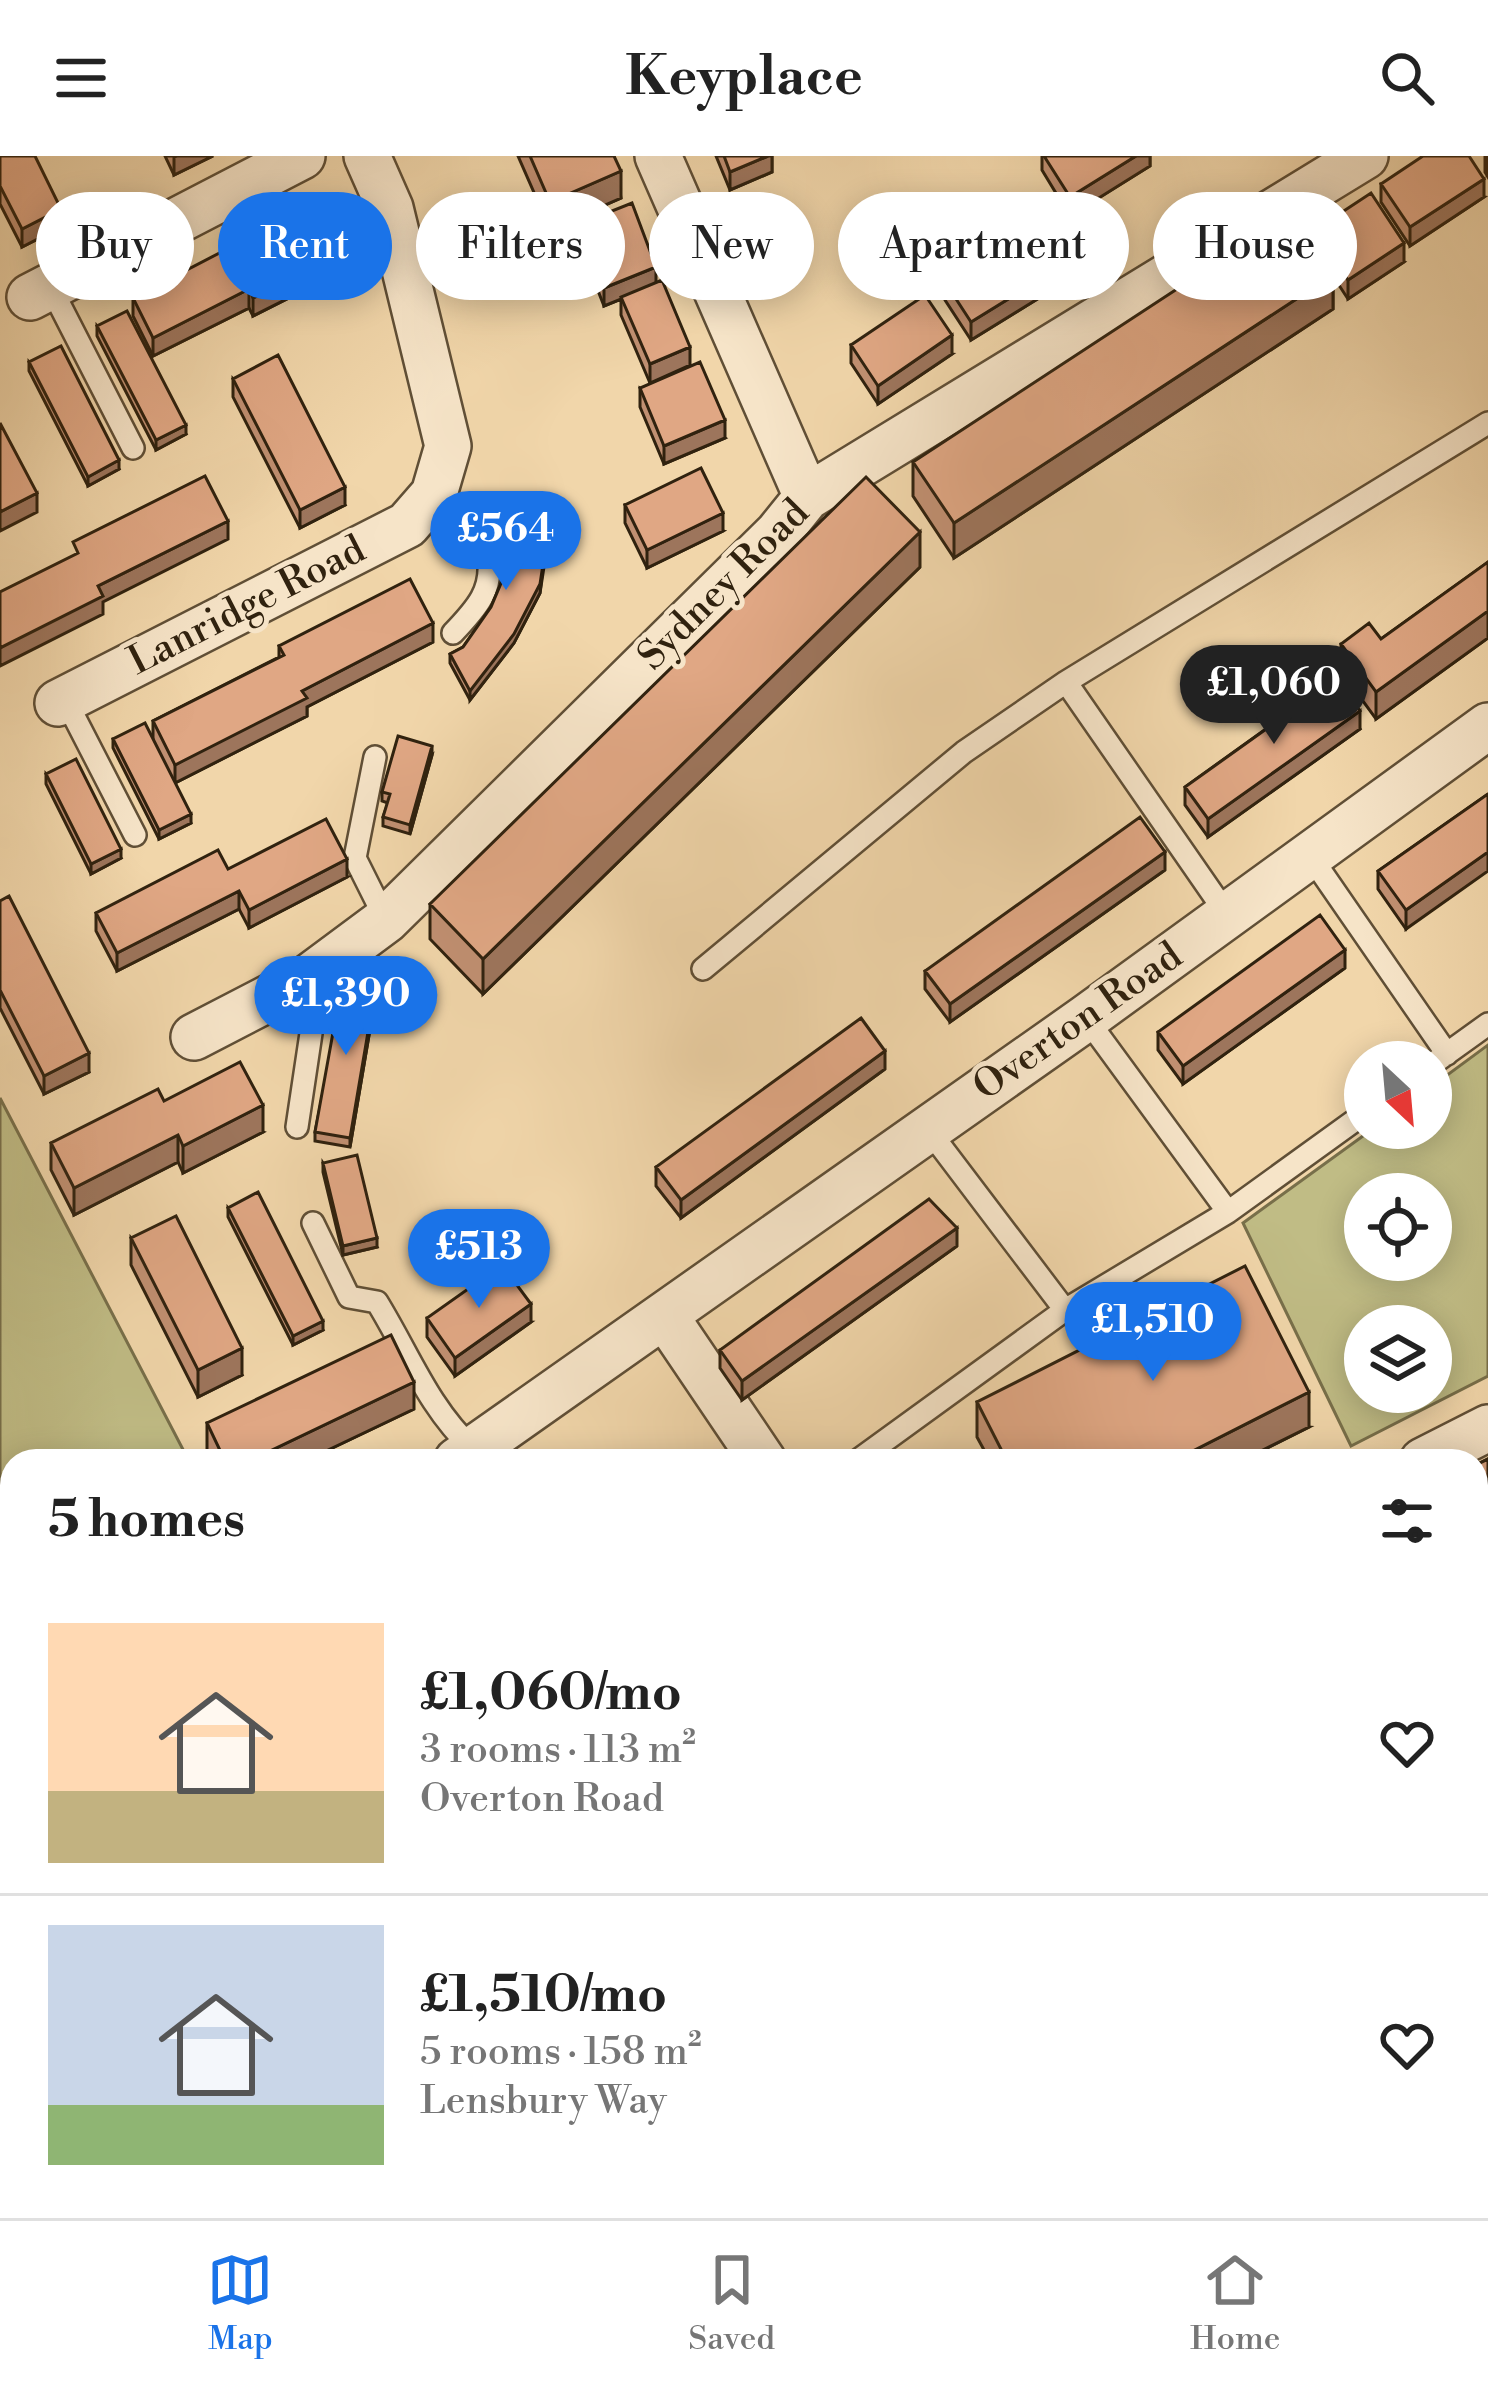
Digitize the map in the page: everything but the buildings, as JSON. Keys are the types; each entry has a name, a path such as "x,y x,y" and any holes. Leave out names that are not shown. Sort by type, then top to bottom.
{"street":[{"path":"194,212 302,156"},
{"path":"367,156 390,208 448,446 444,469 428,503"},
{"path":"658,156 807,497"},
{"name":"Sydney Road","path":"194,1037 308,978 386,920 778,532 807,497 1365,156"},
{"name":"Lanridge Road","path":"61,701 406,525 428,503"},
{"name":"Overton Road","path":"474,1449 1086,1018 1488,726"},
{"path":"665,1316 755,1449"},
{"path":"1447,1449 1488,1428"}],"lane":[{"path":"45,300 133,448"},
{"path":"703,969 964,752 1066,682 1488,423"},
{"path":"428,503 488,555 492,580 474,611 453,633"},
{"path":"1066,682 1228,916"},
{"path":"61,701 134,836"},
{"path":"375,757 355,859 386,920"},
{"path":"1311,857 1428,1041"},
{"path":"297,1126 314,1020 308,978"},
{"path":"1086,1018 1228,1212"},
{"path":"1452,1050 1488,1024"},
{"path":"927,1128 1065,1310"},
{"path":"873,1449 1065,1310 1228,1212 1344,1128"},
{"path":"313,1223 349,1297 377,1302 421,1386 461,1449"}],"shaded area":[{"path":"1488,1045 1488,1376 1452,1394 1452,1305 1344,1305 1344,1413 1416,1413 1351,1446 1243,1223 1345,1149 1452,1149 1452,1072"},
{"path":"0,1098 183,1449 0,1449"}]}
